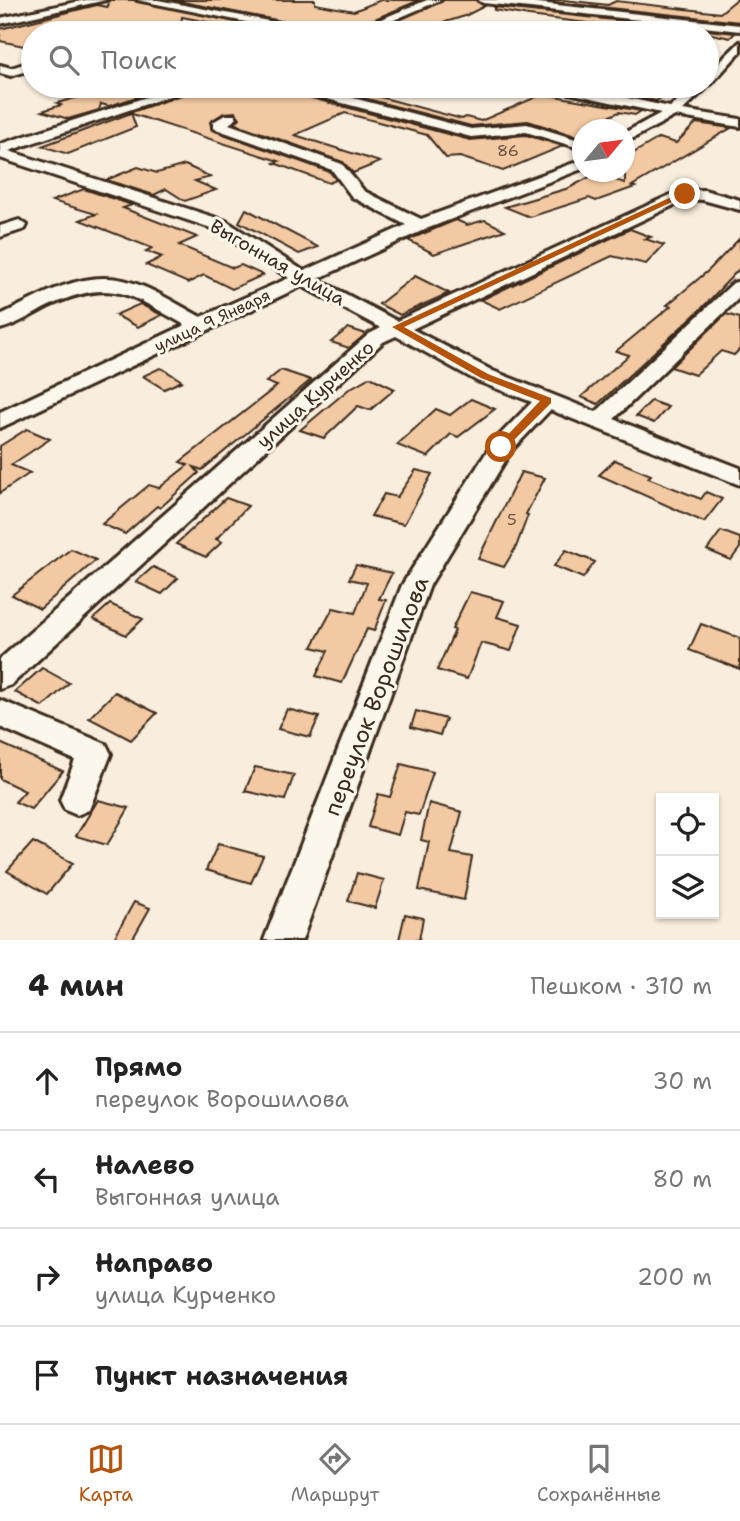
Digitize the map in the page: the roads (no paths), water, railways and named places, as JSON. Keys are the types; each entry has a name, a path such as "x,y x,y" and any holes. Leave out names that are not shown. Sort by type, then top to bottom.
{"street":[{"path":"0,21 101,0"},
{"path":"142,0 253,21"},
{"path":"384,21 436,0"},
{"path":"483,0 676,21"},
{"path":"15,19 21,22"},
{"path":"719,26 740,28"},
{"path":"719,72 740,45"},
{"path":"0,69 11,72 21,69"},
{"path":"0,151 157,98"},
{"path":"340,98 471,133 527,128 572,142"},
{"path":"609,98 740,123"},
{"path":"635,133 673,112 688,98"},
{"path":"230,118 218,125 337,167 358,194 420,225"},
{"name":"Выгонная улица","path":"0,151 220,225 302,278 485,376 740,477"},
{"name":"улица 9 Января","path":"0,421 200,325 420,225 572,168"},
{"name":"улица Курченко","path":"0,677 376,338 685,194 704,195 740,205"},
{"path":"0,232 19,225"},
{"path":"0,323 82,286 102,283 121,285 200,325"},
{"path":"599,422 740,288"},
{"name":"переулок Ворошилова","path":"283,940 416,585 501,447 547,400"},
{"path":"0,713 94,754 76,800"}]}
